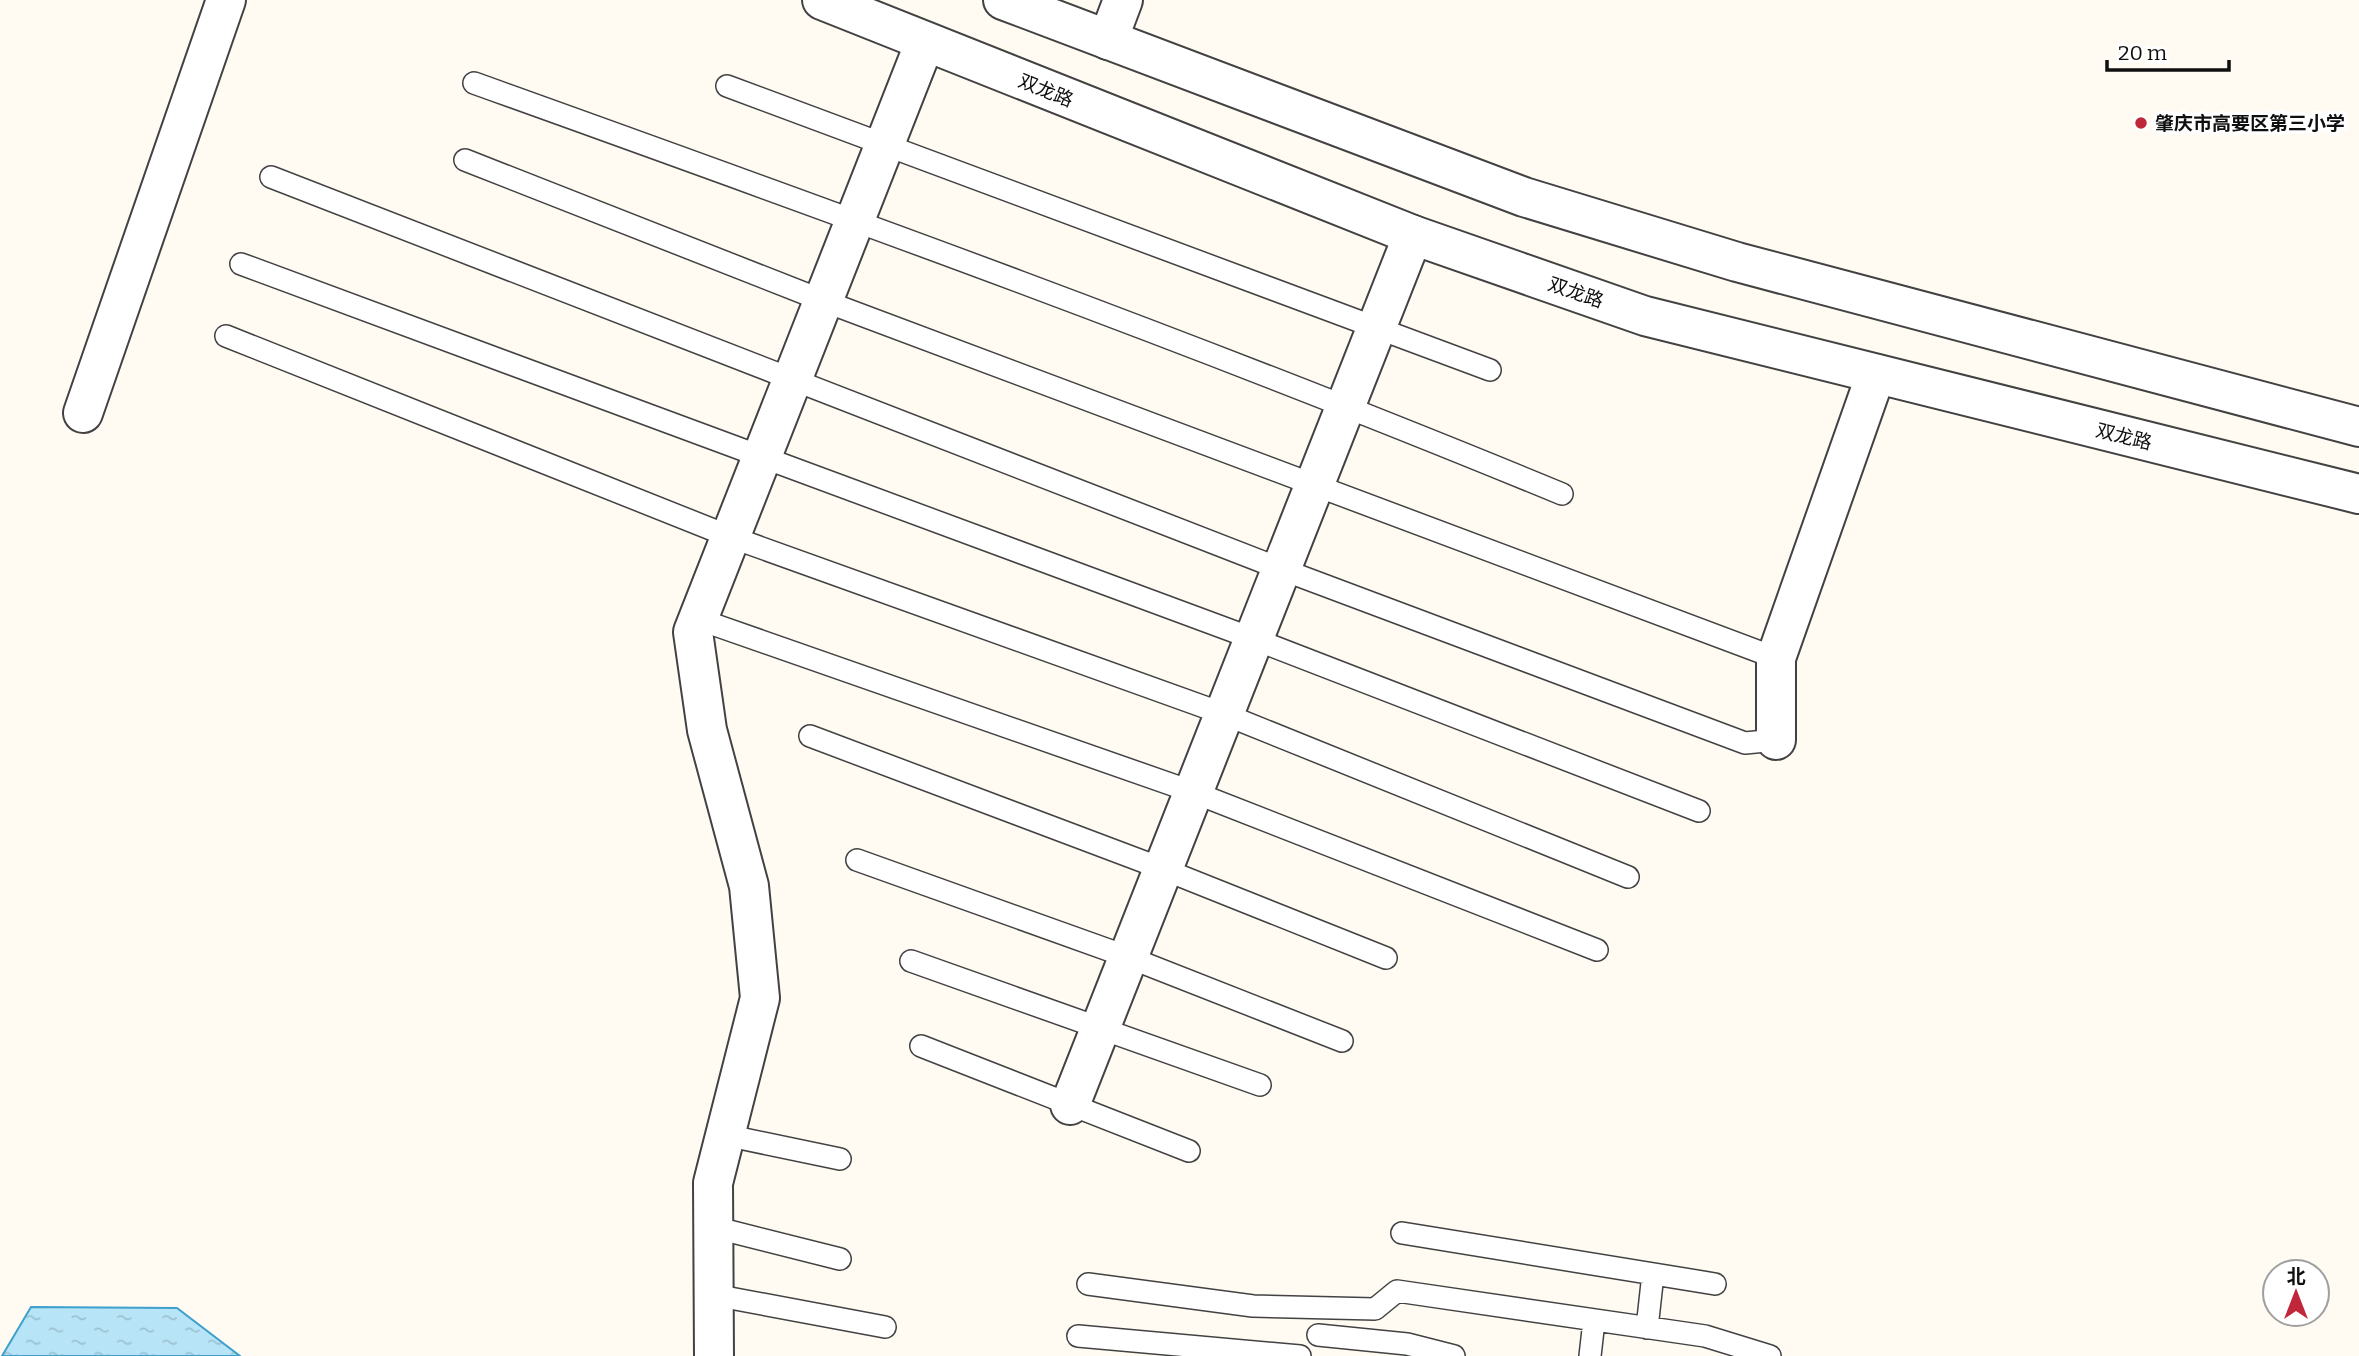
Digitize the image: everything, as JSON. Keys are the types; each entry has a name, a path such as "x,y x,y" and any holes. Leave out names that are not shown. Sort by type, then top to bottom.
{"street":[{"path":"83,413 226,0"},
{"name":"双龙路","path":"822,0 1413,235 1645,316 2359,494"},
{"path":"1003,0 1537,202 1737,262 2359,427"},
{"path":"1108,40 1123,0"},
{"path":"714,1356 713,1183 760,998 749,886 708,730 693,632 925,42"},
{"path":"1070,1105 1413,235"},
{"path":"1776,740 1776,657 1876,374"}],"lane":[{"path":"474,83 856,220 1346,405 1562,494"},
{"path":"727,86 887,143 1490,370"},
{"path":"465,160 824,301 1776,657"},
{"path":"271,177 1281,569 1745,743 1776,740"},
{"path":"241,264 1254,639 1699,811"},
{"path":"226,336 731,537 1224,714 1628,877"},
{"path":"698,619 1193,792 1597,950"},
{"path":"810,736 1163,869 1386,958"},
{"path":"857,860 1128,957 1342,1041"},
{"path":"911,961 1260,1085"},
{"path":"921,1046 1189,1151"},
{"path":"725,1135 840,1159"},
{"path":"713,1227 841,1259"},
{"path":"1402,1233 1715,1284"},
{"path":"1647,1328 1653,1274"},
{"path":"1088,1284 1252,1306 1375,1309 1397,1291 1647,1328 1702,1346 1770,1356"},
{"path":"714,1295 885,1327"},
{"path":"1323,1306 1316,1346 1407,1344 1454,1356"},
{"path":"1590,1356 1594,1321"},
{"path":"1078,1336 1300,1356"}],"water":[{"path":"31,1307 177,1308 240,1356 2,1356"}],"place":[{"name":"肇庆市高要区第三小学","path":"2141,123"}]}
